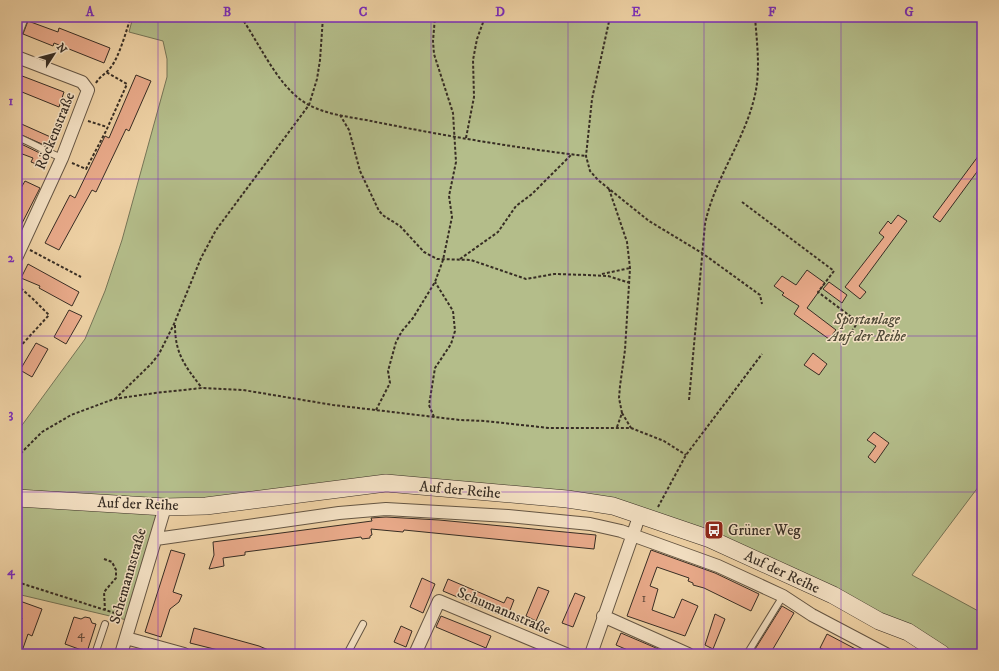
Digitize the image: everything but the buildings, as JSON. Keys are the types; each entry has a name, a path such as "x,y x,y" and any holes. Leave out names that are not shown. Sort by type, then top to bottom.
{"main road":[{"name":"Auf der Reihe","path":"17,498 165,507 206,506 386,483 567,499 613,506 646,516 717,542 833,595 879,621 922,654"},
{"name":"Auf der Reihe","path":"879,621 908,632 942,654"}],"street":[{"path":"17,30 22,17"},
{"name":"Röckenstraße","path":"17,57 82,82 88,90 79,117 62,158 20,251"},
{"name":"Schemannstraße","path":"120,654 165,507"},
{"name":"Auf der Reihe","path":"156,539 339,513 386,509 508,516 590,524 632,535 718,566 783,596 812,615 886,654"},
{"path":"590,654 632,535 646,516"},
{"name":"Schumannstraße","path":"415,654 439,601 566,654"},
{"path":"603,616 688,654"},
{"path":"126,638 184,654"}],"lane":[{"path":"17,137 34,143 39,149 62,158"},
{"path":"747,654 783,596"},
{"path":"96,654 105,624"},
{"path":"348,654 363,624"}],"path":[{"path":"88,90 93,89 99,78 115,61 131,17"},
{"path":"241,17 280,77 296,97 309,105 339,114 511,147 586,156"},
{"path":"114,399 155,359 174,324 193,274 216,230 309,105 319,66 323,17"},
{"path":"376,410 390,383 388,371 396,342 435,282 442,260 452,217 449,196 456,162 452,105 434,54 433,41 435,17"},
{"path":"466,138 474,97 473,60 477,38 485,17"},
{"path":"610,17 596,80 586,156 590,171 608,188 649,221 702,253 760,295 762,304"},
{"path":"689,400 705,224 712,196 744,127 754,100 757,71 755,17"},
{"path":"62,158 86,169 127,84 106,72"},
{"path":"339,114 349,130 360,171 379,211 400,226 424,252 442,260 460,259 478,262 526,279 554,274 599,275 621,278 630,283"},
{"path":"79,117 94,125 98,124 107,127"},
{"path":"460,259 498,232 516,206 532,194 572,154"},
{"path":"608,188 627,242 630,268 625,350 619,392 622,413 631,428"},
{"path":"742,202 834,271 818,292 858,322 850,334"},
{"path":"20,251 81,278"},
{"path":"599,275 630,268"},
{"path":"434,418 429,405 435,368 451,344 455,331 453,311 435,282"},
{"path":"17,285 34,299 49,315 17,350"},
{"path":"174,324 175,336 181,360 202,388"},
{"path":"646,516 668,485 686,455 762,354"},
{"path":"17,457 32,440 55,423 71,414 114,399 202,388 243,390 434,418 485,421 548,428 631,428 664,440 686,455"},
{"path":"617,427 622,413"},
{"path":"104,559 112,562 116,570 116,578 104,592 105,610"},
{"path":"17,582 132,618"}],"green space":[{"name":"Sportanlage Auf der Reihe","path":"133,17 982,17 982,482 912,575 982,613 982,654 944,654 672,523 430,484 165,507 131,621 17,594 17,432 85,339 105,291 122,240 167,77 167,59 163,41 129,32"}],"place":[{"name":"Grüner Weg","path":"714,530"}]}
